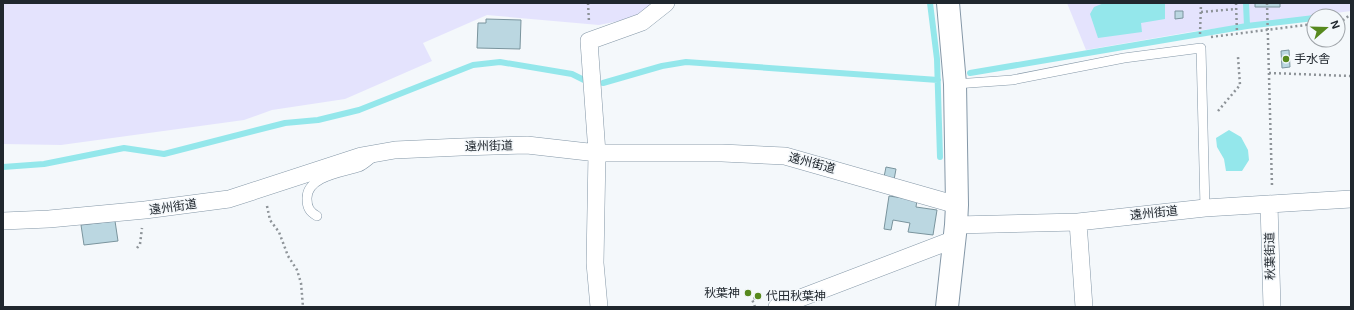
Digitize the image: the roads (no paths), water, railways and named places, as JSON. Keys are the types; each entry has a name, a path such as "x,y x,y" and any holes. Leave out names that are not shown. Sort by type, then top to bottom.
{"street":[{"path":"599,307 596,263 597,153 589,41 642,22 666,3"},
{"path":"947,307 956,223 955,84 948,3"},
{"name":"遠州街道","path":"3,221 50,219 145,210 228,199 361,156 395,150 528,145 597,153 722,153 785,156 956,223 1078,222 1205,208 1351,199"},
{"name":"秋葉街道","path":"1271,204 1272,307"},
{"path":"1078,222 1084,307"},
{"name":"遠州街道","path":"788,305 956,223"}],"lane":[{"path":"955,84 1012,80 1124,58 1201,48 1205,208"},
{"path":"317,216 310,212 307,204 307,194 312,186 326,176 361,166 378,153"}],"water":[{"path":"1104,3 1165,3 1165,19 1141,23 1142,32 1098,38 1090,14 1094,7"},
{"path":"1229,130 1241,137 1248,150 1249,160 1242,171 1226,171 1224,159 1217,147 1216,138"}],"waterway":[{"path":"930,3 937,59 940,157"},
{"path":"1246,3 1247,26"},
{"path":"970,73 1247,26 1306,19"},
{"path":"3,167 44,164 124,148 164,154 285,123 318,120 359,110 473,65 500,62 572,74 584,80"},
{"path":"603,83 662,66 686,62 938,80"}],"place":[{"name":"手水舎","path":"1286,59"},
{"name":"秋葉神","path":"748,293"},
{"name":"代田秋葉神","path":"758,296"}]}
